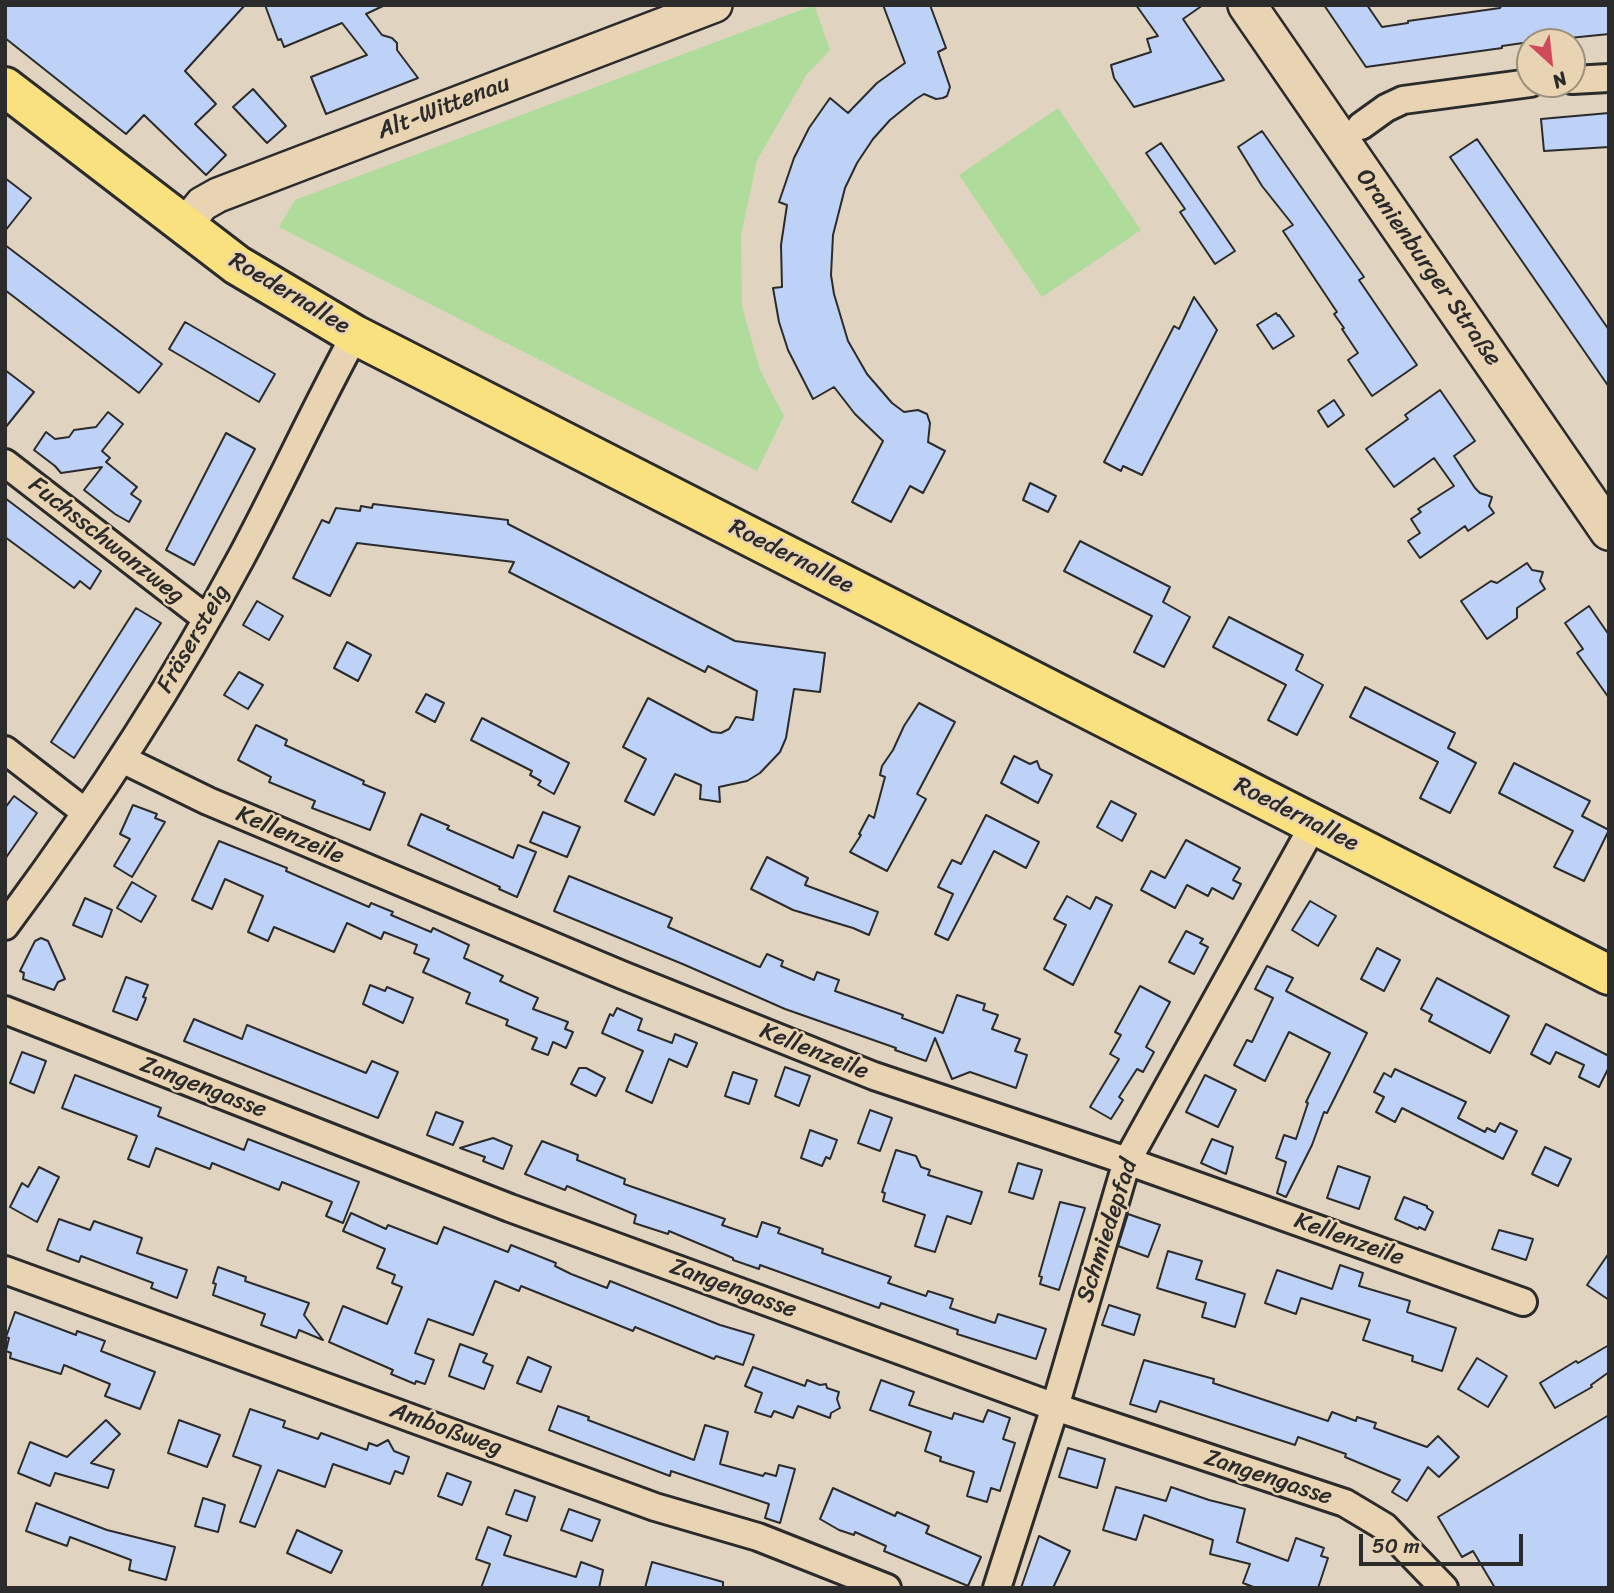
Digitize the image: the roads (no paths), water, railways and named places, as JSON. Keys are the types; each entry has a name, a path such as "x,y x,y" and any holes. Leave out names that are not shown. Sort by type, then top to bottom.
{"main road":[{"name":"Oranienburger Straße","path":"1263,8 1361,126 1609,489"},
{"name":"Oranienburger Straße","path":"1263,8 1609,531"},
{"name":"Roedernallee","path":"5,87 184,227 237,265 355,335 1609,975"}],"street":[{"name":"Alt-Wittenau","path":"184,227 202,204 229,190 715,5"},
{"path":"1586,79 1609,78"},
{"path":"1361,126 1386,108 1403,100 1516,85"},
{"name":"Fräsersteig","path":"5,926 122,759 207,619 355,335"},
{"name":"Fuchsschwanzweg","path":"5,463 207,619"},
{"path":"5,750 85,812"},
{"name":"Kellenzeile","path":"122,759 233,812 622,975 874,1076 1127,1161 1522,1302"},
{"name":"Schmiedepfad","path":"997,1588 1055,1407 1127,1161 1314,824"},
{"name":"Zangengasse","path":"5,1010 510,1208 1055,1407 1345,1503 1385,1527 1444,1588"},
{"name":"Amboßweg","path":"5,1270 655,1507 758,1538 887,1588"}]}
